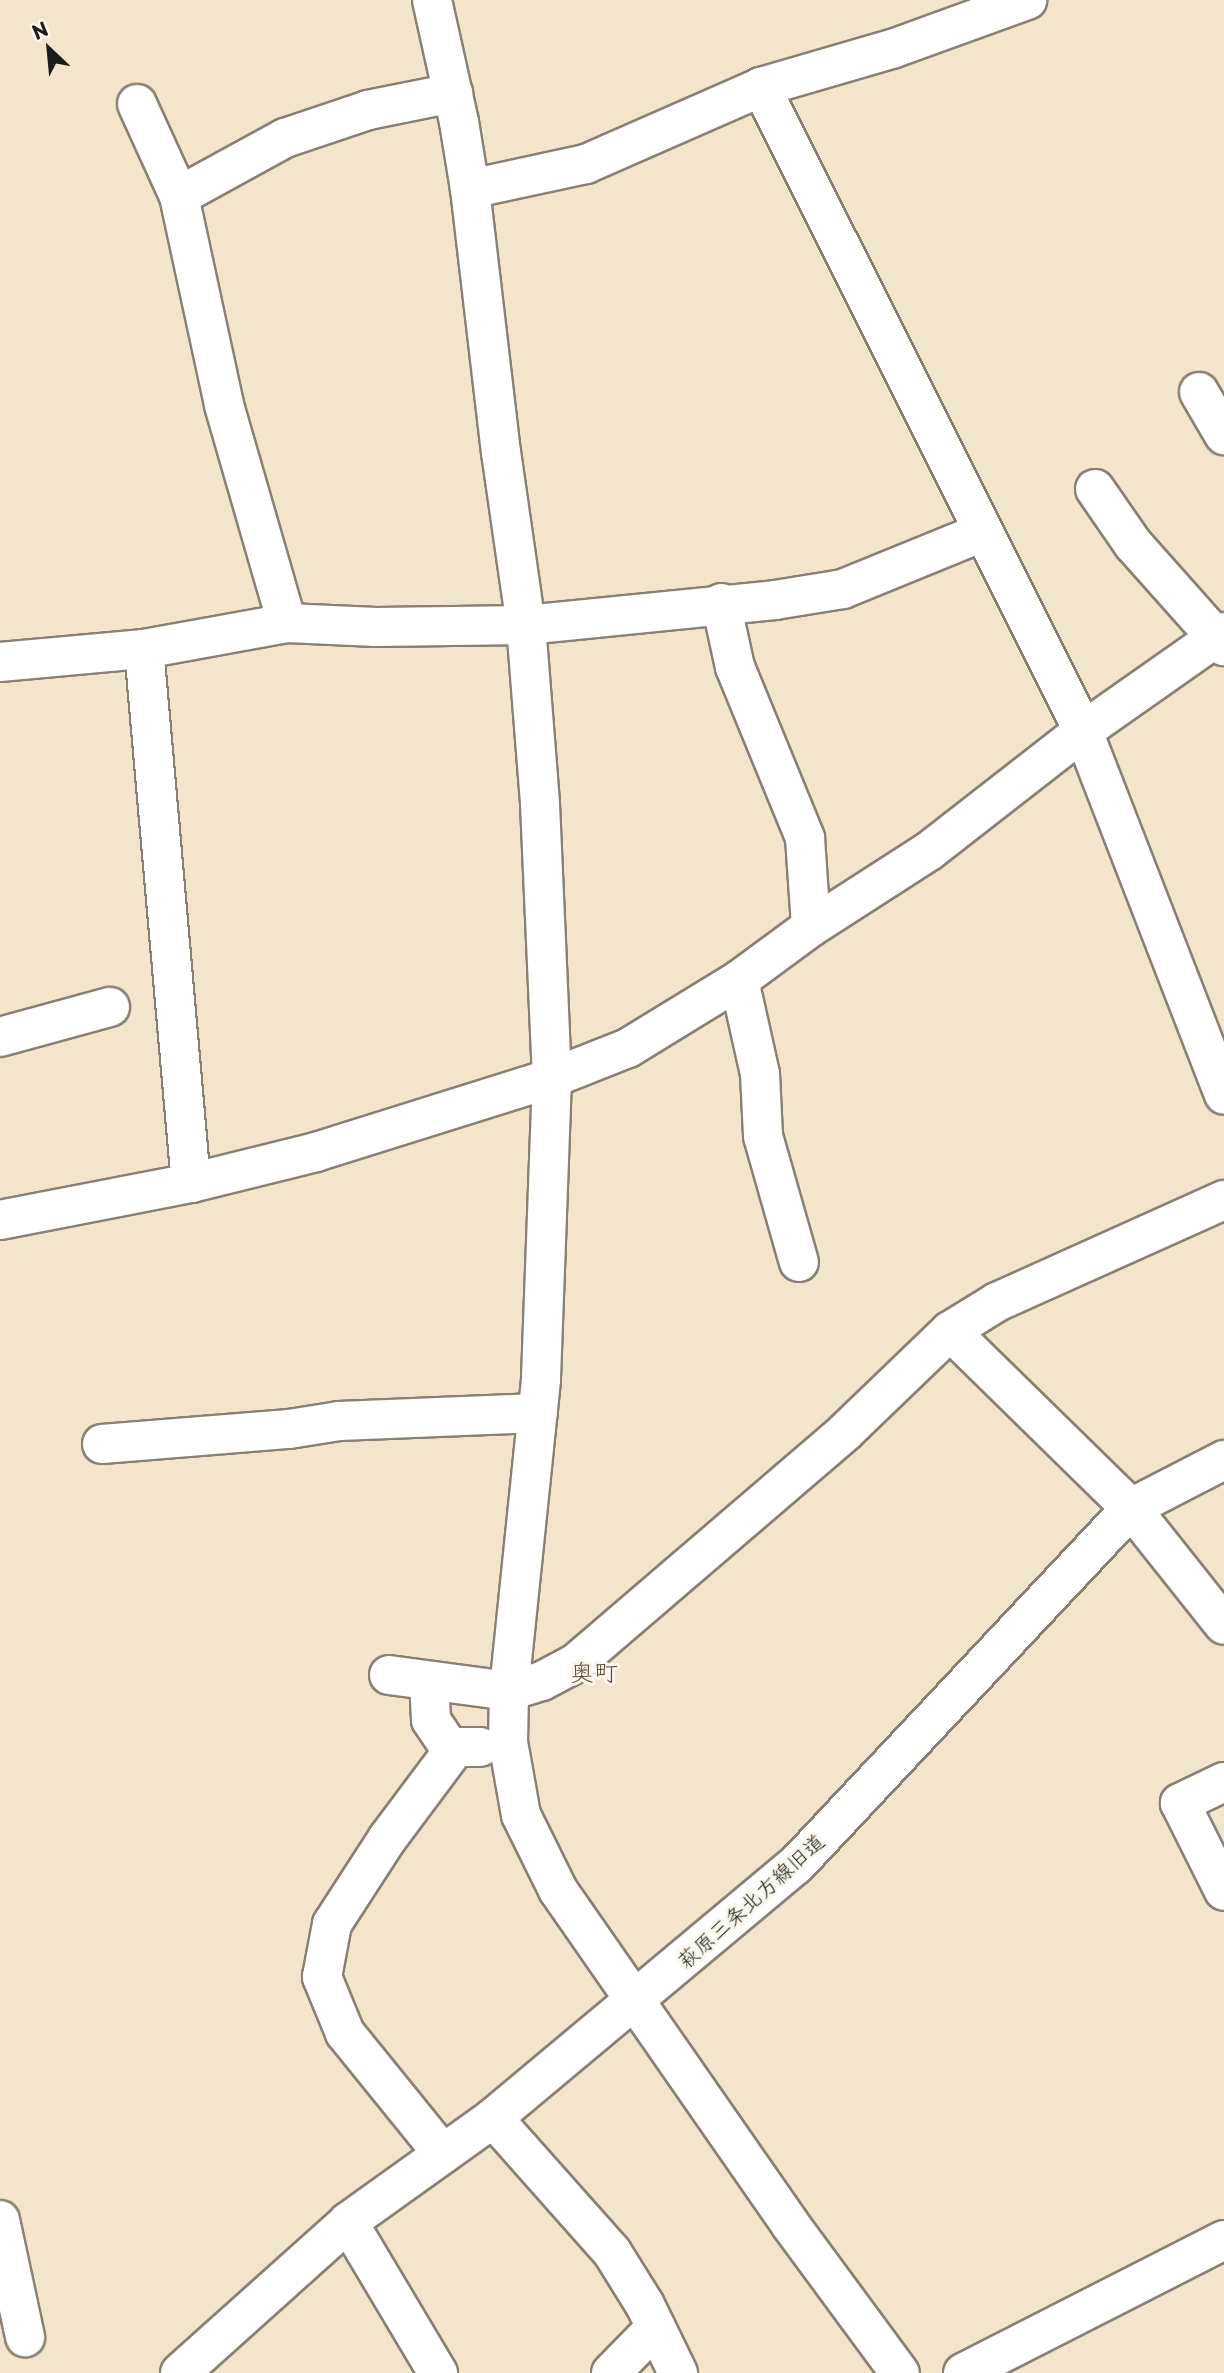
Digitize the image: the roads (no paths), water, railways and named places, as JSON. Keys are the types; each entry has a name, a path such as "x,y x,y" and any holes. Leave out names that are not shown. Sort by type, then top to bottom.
{"street":[{"path":"432,0 453,93 470,189 501,452 526,625 540,804 552,1078 538,1413 509,1690 508,1742 522,1815 558,1890 782,2213 900,2373"},
{"path":"470,189 586,164 761,87 892,49 1027,0"},
{"path":"761,87 1083,731 1224,1095"},
{"path":"179,196 285,138 368,110 453,93"},
{"path":"137,104 179,196 224,404 287,623"},
{"path":"1199,392 1224,435"},
{"path":"0,1220 191,1183 316,1153 552,1078 628,1048 739,981 811,928 929,851 1083,731 1221,639 1133,544 1095,489"},
{"path":"0,662 144,649 287,623 376,627 526,625 721,603 775,600 843,589 983,532"},
{"path":"721,603 735,667 805,838 811,928"},
{"path":"144,649 191,1183"},
{"path":"739,981 760,1074 763,1136 799,1262"},
{"path":"0,1037 110,1007"},
{"path":"389,1675 509,1690 542,1681 576,1662 845,1432 950,1331 997,1302 1224,1200"},
{"path":"950,1331 1131,1508 1224,1625"},
{"path":"102,1444 289,1429 339,1421 538,1413"},
{"name":"萩原三条北方線旧道","path":"180,2373 348,2222 493,2118 796,1864 1131,1508 1224,1460"},
{"path":"429,1681 430,1720 449,1747 468,1749 508,1742"},
{"path":"443,2154 345,2033 321,1977 332,1924 387,1839 455,1748"},
{"path":"1224,1782 1180,1803 1224,1891"},
{"path":"493,2118 612,2252 656,2328 678,2373"},
{"path":"0,2220 25,2337"},
{"path":"348,2222 438,2373"},
{"path":"963,2373 1224,2240"},
{"path":"611,2373 656,2328"}],"district":[{"name":"奥町","path":"594,1672"}]}
